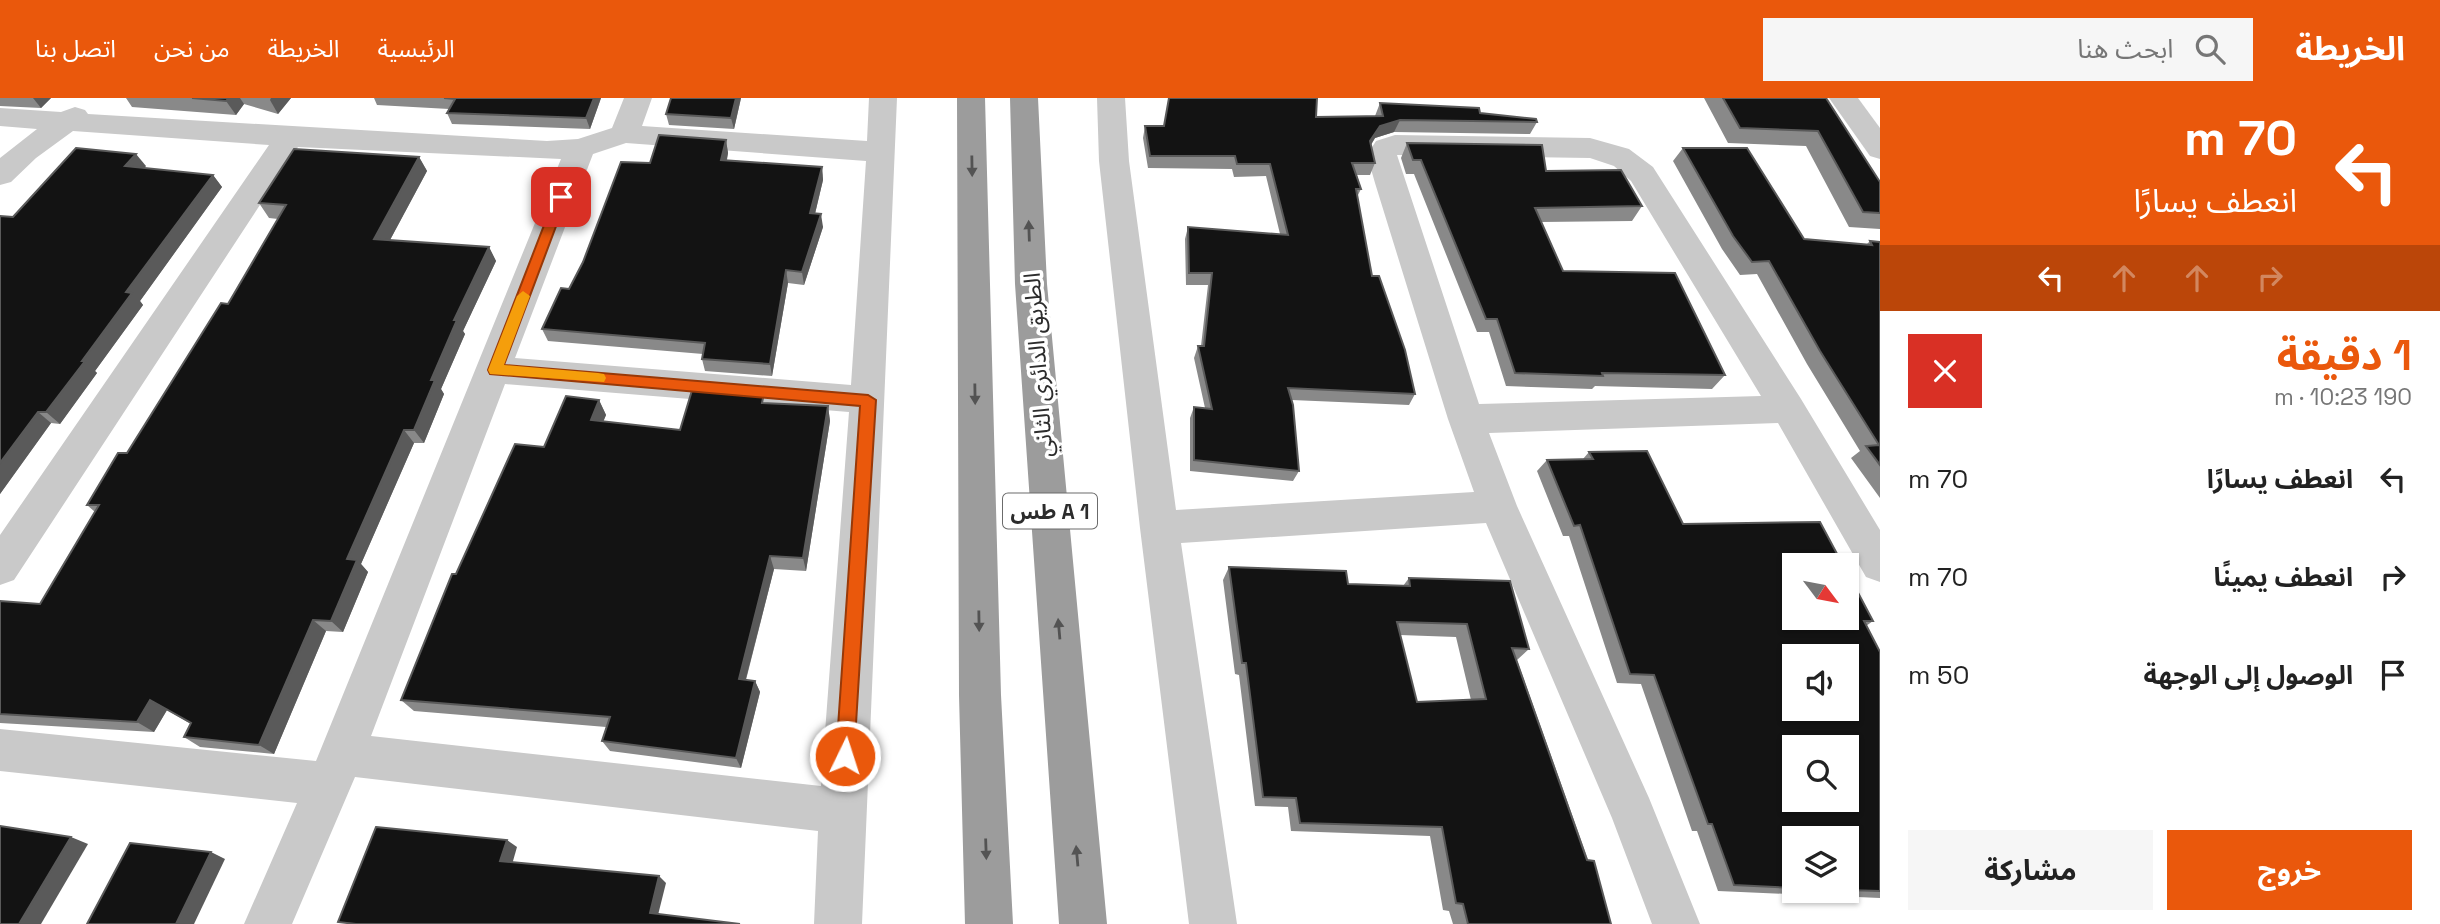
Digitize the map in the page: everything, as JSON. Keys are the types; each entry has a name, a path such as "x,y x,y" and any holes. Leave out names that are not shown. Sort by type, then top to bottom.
{"highway":[{"name":"طس A 1","path":"971,98 980,695 989,924"},
{"name":"الطريق الدائري الثاني","path":"1024,98 1031,284 1083,924"}],"street":[{"path":"0,175 44,136 71,120 90,98"},
{"path":"624,134 638,98"},
{"path":"838,924 841,811 883,152 883,98"},
{"path":"1111,98 1114,160 1159,528 1213,924"},
{"path":"1843,98 1880,149"},
{"path":"0,117 547,151 580,148 624,134 883,152"},
{"path":"0,568 290,137"},
{"path":"1676,924 1633,814 1498,506 1466,419 1382,155 1386,148 1395,145 1590,148 1612,152 1627,159 1642,174 1788,409 1880,565"},
{"path":"268,924 335,769 495,370 580,148"},
{"path":"495,370 868,400"},
{"path":"1466,419 1788,409"},
{"path":"1159,528 1498,506"},
{"path":"0,750 335,769 841,811"}],"building":[{"path":"192,98 229,98 226,101"},
{"path":"444,98 594,98 586,118 447,113 455,99"},
{"path":"671,98 736,98 731,118 666,114"},
{"path":"1169,98 1317,98 1316,117 1383,116 1380,103 1479,108 1480,113 1536,119 1537,122 1400,120 1380,126 1370,141 1375,163 1352,163 1361,189 1356,189 1372,276 1379,276 1405,350 1415,394 1288,388 1293,405 1299,471 1194,460 1194,407 1212,409 1198,346 1204,346 1212,273 1189,273 1188,227 1288,235 1270,164 1237,164 1235,156 1150,156 1145,126 1164,126"},
{"path":"1723,98 1826,98 1880,182 1880,213 1863,212 1818,131 1740,128"},
{"path":"659,135 726,140 721,160 822,167 810,213 821,214 802,272 786,270 770,364 702,359 705,343 542,329 561,288 569,289 583,262 621,162 650,163"},
{"path":"1407,143 1542,145 1546,171 1621,170 1642,206 1535,208 1563,271 1675,273 1725,375 1602,373 1603,376 1515,373 1497,319 1486,319 1421,160 1413,160"},
{"path":"76,148 136,154 125,166 213,175 126,292 132,293 82,361 85,361 46,412 38,412 0,463 0,216 13,217"},
{"path":"1683,148 1747,148 1804,239 1872,245 1870,241 1880,242 1880,465 1866,446 1879,445 1820,351 1769,261 1752,262 1733,236"},
{"path":"294,149 419,157 374,239 489,247 454,320 457,320 431,380 435,380 414,430 404,430 347,559 357,560 331,621 313,620 259,745 184,737 191,723 150,700 137,722 0,714 0,601 40,604 99,505 87,505 118,453 127,453 221,303 228,304 286,205 259,203"},
{"path":"693,387 764,393 762,403 828,406 803,558 770,556 739,679 755,681 736,758 602,741 610,717 401,700 452,574 456,574 515,444 544,447 566,396 599,400 591,420 680,430"},
{"path":"1647,451 1683,524 1820,522 1837,553 1782,553 1782,630 1859,630 1859,595 1873,621 1864,621 1880,652 1880,891 1859,890 1859,826 1782,826 1782,887 1734,885 1712,824 1708,824 1654,675 1630,674 1580,525 1574,526 1547,460 1593,459 1589,452"},
{"path":"1229,567 1346,571 1348,584 1410,586 1409,578 1510,581 1529,649 1512,648 1587,860 1594,861 1611,924 1468,924 1463,904 1456,903 1442,827 1300,823 1296,798 1263,797 1246,663 1242,663","holes":["1397,622 1467,624 1486,699 1417,702"]},
{"path":"0,826 71,837 19,924 0,924"},
{"path":"376,827 507,840 500,861 659,876 650,913 740,924 338,922"},
{"path":"130,843 211,852 176,924 87,924"}],"slow traffic":[{"path":"523,296 495,370 598,378"}],"route":[{"path":"561,197 495,370 868,400 845,756"}]}
